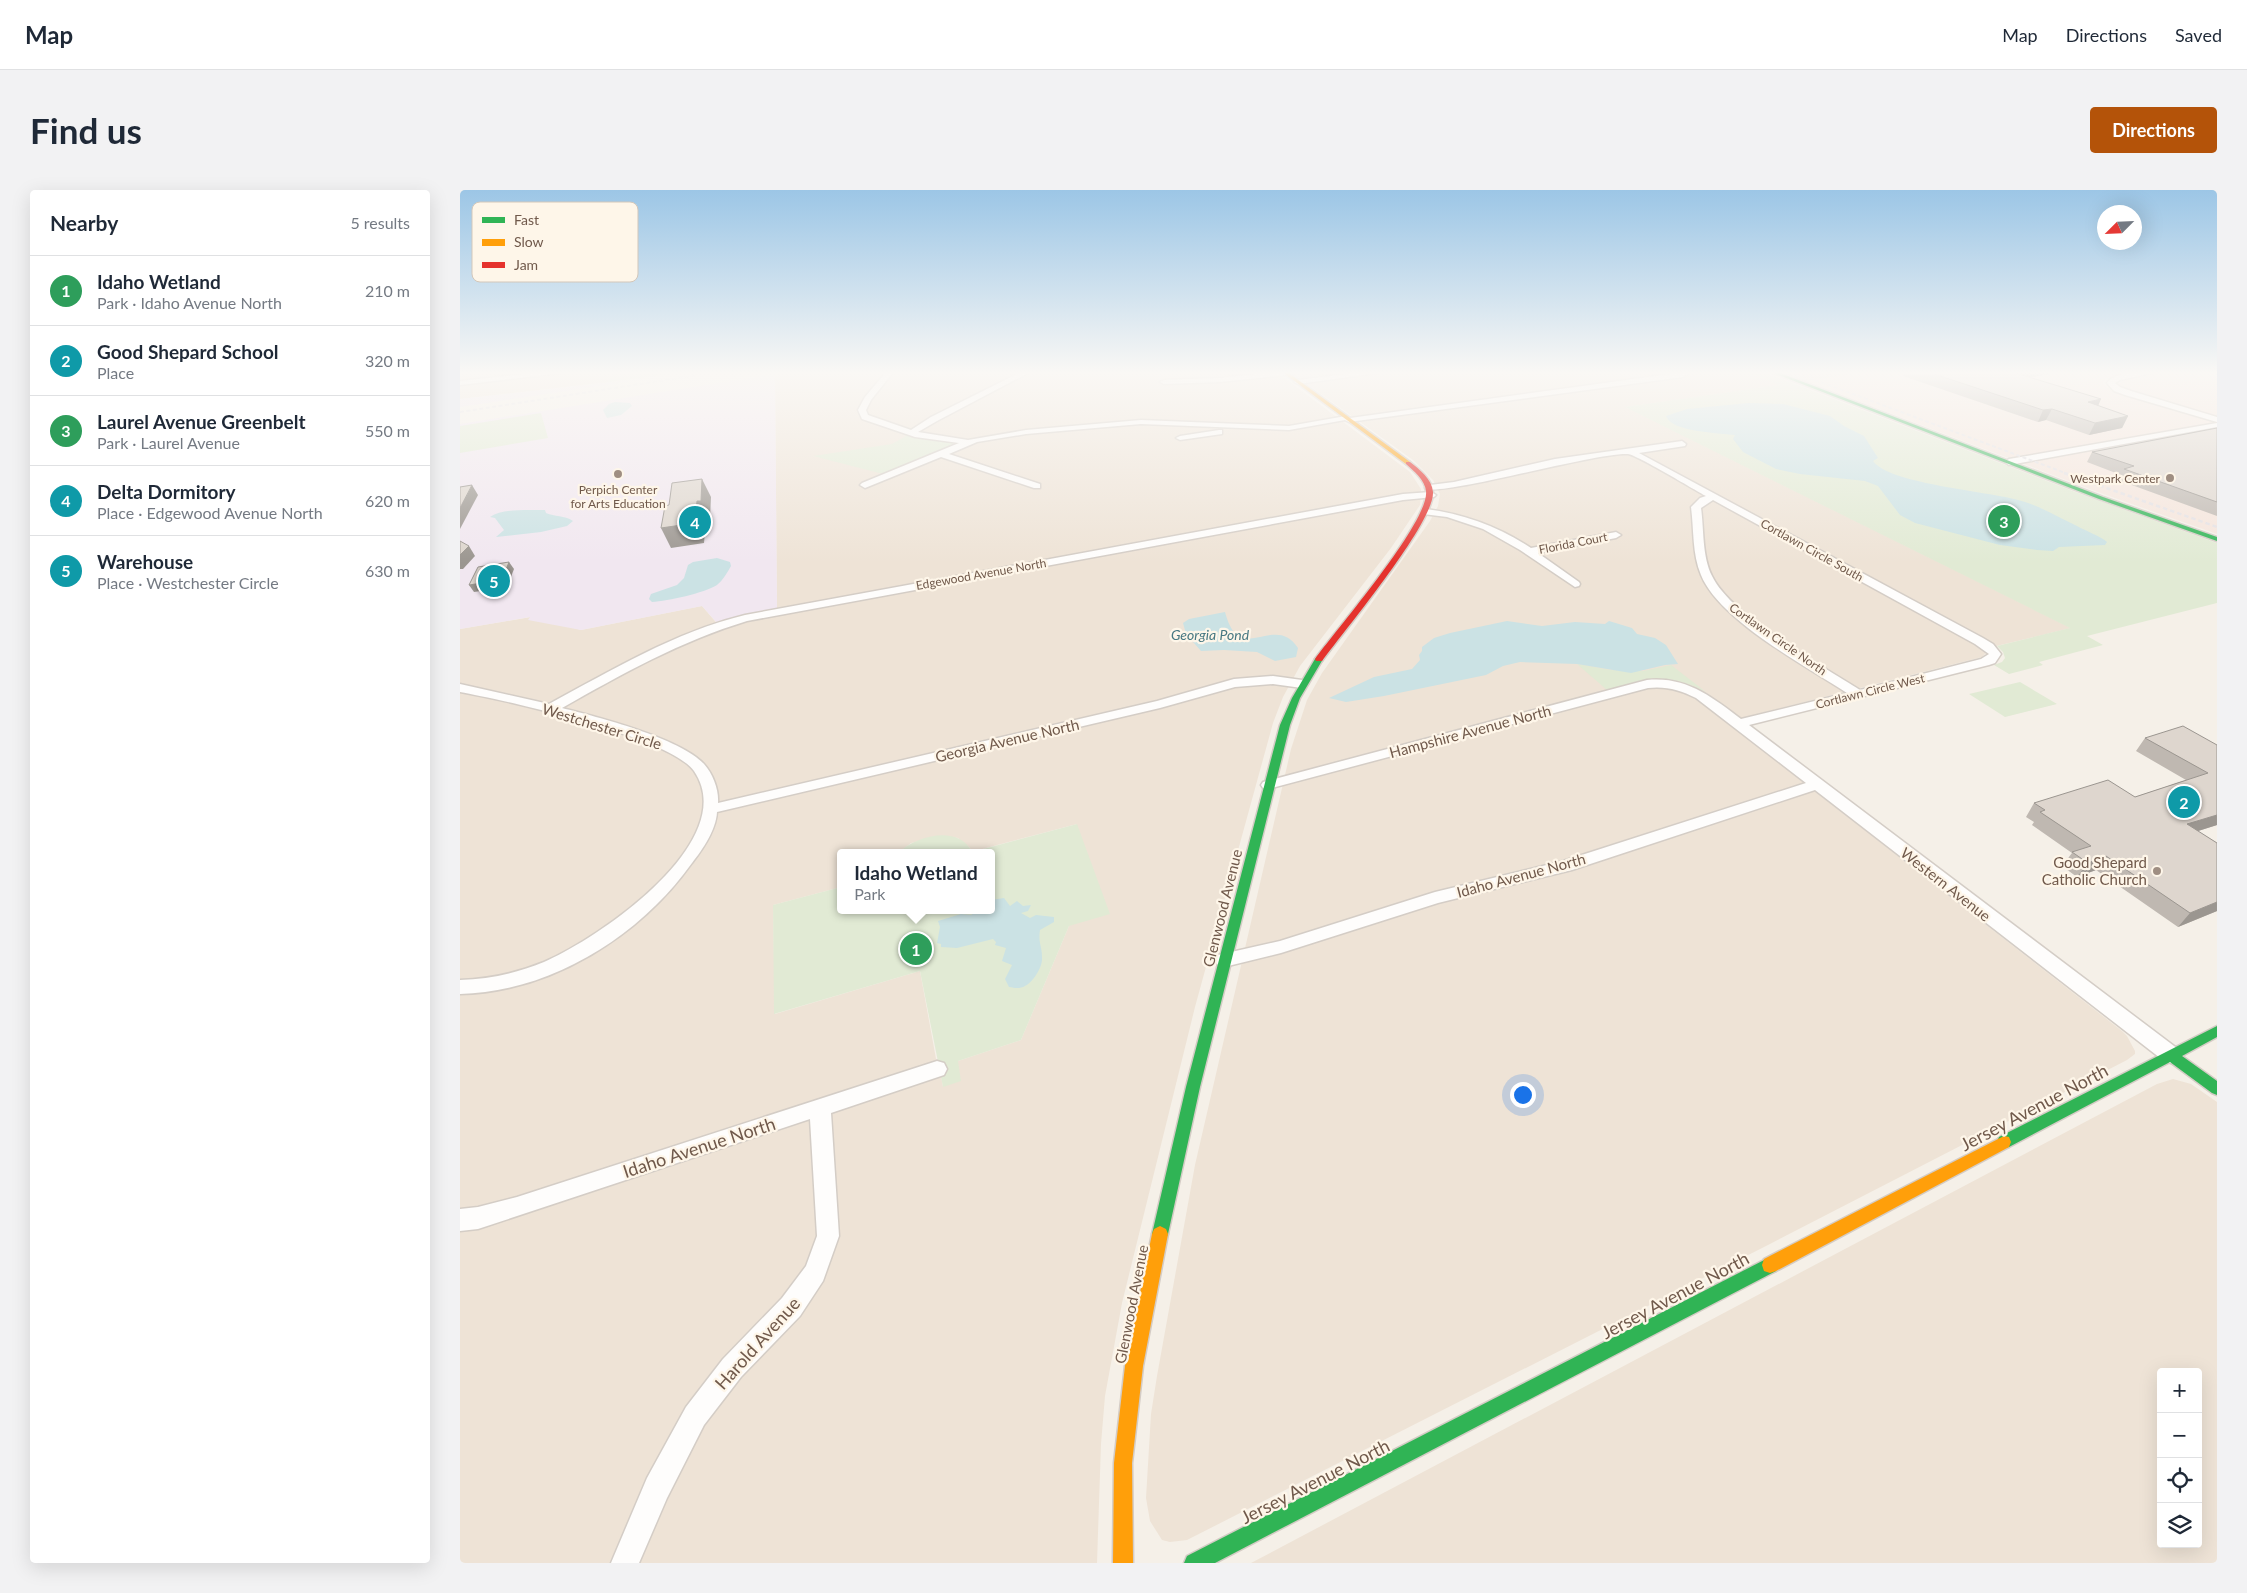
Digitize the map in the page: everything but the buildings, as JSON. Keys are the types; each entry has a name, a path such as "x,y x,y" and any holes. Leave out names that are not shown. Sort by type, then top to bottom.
{"street":[{"path":"919,435 967,442"},
{"path":"865,485 967,442 1008,435"},
{"path":"1180,438 1199,435"},
{"path":"1370,435 1411,466 1425,480 1430,491"},
{"path":"1938,435 2217,538"},
{"path":"2009,462 2160,435"},
{"name":"Edgewood Avenue North","path":"550,709 665,646 699,632 745,618 1384,500 1555,462 1682,444"},
{"name":"Cortlawn Circle South","path":"1630,451 1980,641 1993,651"},
{"path":"940,454 1037,486"},
{"name":"Glenwood Avenue","path":"1123,1563 1123,1463 1134,1366 1163,1218 1193,1087 1284,725 1302,684 1342,625 1426,512 1430,491"},
{"name":"Cortlawn Circle North","path":"1714,496 1703,500 1696,506 1705,570 1715,591 1752,624 1858,694"},
{"path":"1426,512 1445,513 1474,521 1530,552 1575,584"},
{"name":"Florida Court","path":"1530,552 1616,535"},
{"name":"Cortlawn Circle West","path":"1738,724 1984,662 1994,657 1993,651"},
{"name":"Georgia Avenue North","path":"712,809 1123,713 1234,683 1273,680 1302,684"},
{"name":"Hampshire Avenue North","path":"1268,785 1647,684 1672,684"},
{"name":"Western Avenue","path":"1672,684 1701,695 2217,1089"},
{"name":"Westchester Circle","path":"460,688 550,709 623,730 666,746 685,756 703,774 710,789 712,809"},
{"name":"Idaho Avenue North","path":"1224,960 1281,947 1435,898 1566,866 1792,791 1817,785"},
{"path":"460,987 484,985 523,976 564,961 598,943 647,904 674,877 694,850 712,809"},
{"name":"Jersey Avenue North","path":"1194,1563 1653,1326 2217,1030"},
{"name":"Idaho Avenue North","path":"460,1220 478,1218 517,1207 937,1069"},
{"name":"Harold Avenue","path":"625,1563 665,1471 695,1416 732,1368 791,1307 815,1273 828,1236 820,1107"}],"shaded area":[{"name":"Perpich Center for Arts Education","path":"460,435 776,435 777,608 717,623 702,606 581,630 528,620 530,617 460,629"},
{"path":"776,435 1361,435 1410,472 1421,489 1420,505 1391,548 1300,666 1283,697 1273,723 1195,1007 1122,1303 1105,1396 1101,1444 1097,1563 460,1563 460,629 531,617 581,630 702,606 721,628 777,615","holes":["1077,824 1069,926 1021,1040 958,1061 943,1087 920,971 775,1014 773,905 837,888 837,849 903,849 911,843 941,836 958,838 970,849 982,849"]},
{"path":"1378,435 1683,435 2071,628 1984,649 1986,653 1982,657 1726,722 2122,1031 2127,1036 2135,1054 2127,1060 1768,1245 1187,1540 1170,1542 1162,1540 1150,1521 1146,1498 1151,1414 1195,1165 1291,749 1307,700 1322,673 1430,521 1438,506 1440,494 1433,480 1413,460"},
{"path":"1948,435 2217,435 2217,534 2095,491"},
{"path":"2173,1079 2191,1084 2217,1102 2217,1563 1251,1563 2157,1084"}],"green space":[{"path":"460,435 547,435 548,438 460,453"},
{"path":"908,435 957,444 887,475 813,456 892,444"},
{"path":"1682,435 1927,435 2078,493 2217,543 2217,603 2087,636 2103,645 2039,662 2043,665 2009,674 1994,665 2002,662 2005,658 2003,652 1997,646 2070,628"},
{"path":"1577,664 1611,670 1643,671 1671,665 1706,692 1681,682 1669,680 1633,683 1607,690"},
{"path":"2020,682 2057,704 2005,717 1969,694"},
{"path":"1077,824 1110,914 1069,926 1021,1040 958,1061 961,1081 943,1087 920,971 774,1014 773,905 837,888 837,914 995,914 995,849 983,849"},
{"path":"936,836 957,838 966,843 970,849 903,849 915,842"}],"water":[{"path":"1735,435 1862,435 1878,458 1873,461 1883,469 1899,476 1920,482 2025,502 2051,513 2107,542 2105,545 2059,547 2053,551 2037,550 2000,545 1915,523 1900,515 1878,486 1865,481 1800,474 1776,469 1743,452 1733,439"},
{"path":"545,510 546,513 573,521 567,526 541,532 496,537 504,530 495,518 490,517 495,514 507,511"},
{"path":"717,558 730,562 731,566 717,585 695,594 676,598 652,602 649,599 651,594 677,585 684,578 688,565 693,562"},
{"name":"Georgia Pond","path":"1225,612 1231,628 1239,636 1248,639 1268,635 1279,635 1289,638 1298,648 1296,657 1275,661 1257,652 1201,651 1186,634 1183,623 1189,619"},
{"path":"1507,621 1542,626 1575,622 1605,624 1609,621 1632,628 1637,634 1655,638 1666,645 1678,664 1631,673 1577,664 1520,662 1503,666 1486,675 1384,696 1346,702 1329,698 1374,677 1412,669 1420,660 1419,655 1422,647 1434,638"},
{"path":"1004,898 1010,906 1017,901 1023,906 1031,905 1028,911 1021,913 1030,918 1036,915 1054,917 1054,922 1040,930 1039,938 1042,961 1039,970 1031,981 1021,988 1009,987 1005,979 1012,965 1002,961 1006,948 995,945 996,942 993,939 957,948 941,947 941,944 937,943 940,927 938,921 961,914 995,914 995,899"}],"railway":[{"path":"1963,435 2068,474"},
{"path":"2064,473 2217,527"}],"traffic: fast":[{"path":"1937,435 2101,498 2217,539"},
{"path":"1160,1234 1193,1087 1285,725 1296,698 1319,659"},
{"path":"2004,1142 2217,1031"},
{"path":"2171,1055 2217,1089"},
{"path":"1194,1563 1770,1265"}],"traffic: slow":[{"path":"1370,435 1408,463"},
{"path":"1770,1265 2004,1142"},
{"path":"1123,1563 1123,1463 1134,1366 1160,1234"}],"traffic: jam":[{"path":"1319,659 1401,550 1427,507 1430,493 1429,488 1422,476 1408,463"}],"place":[{"name":"Perpich Center for Arts Education","path":"618,474"},
{"name":"Westpark Center","path":"2170,478"},
{"name":"Laurel Avenue Greenbelt","path":"2004,521"},
{"name":"Delta Dormitory","path":"695,522"},
{"name":"Warehouse","path":"494,581"},
{"name":"Good Shepard School","path":"2184,802"},
{"name":"Good Shepard Catholic Church","path":"2157,871"},
{"name":"Idaho Wetland","path":"916,949"}]}
